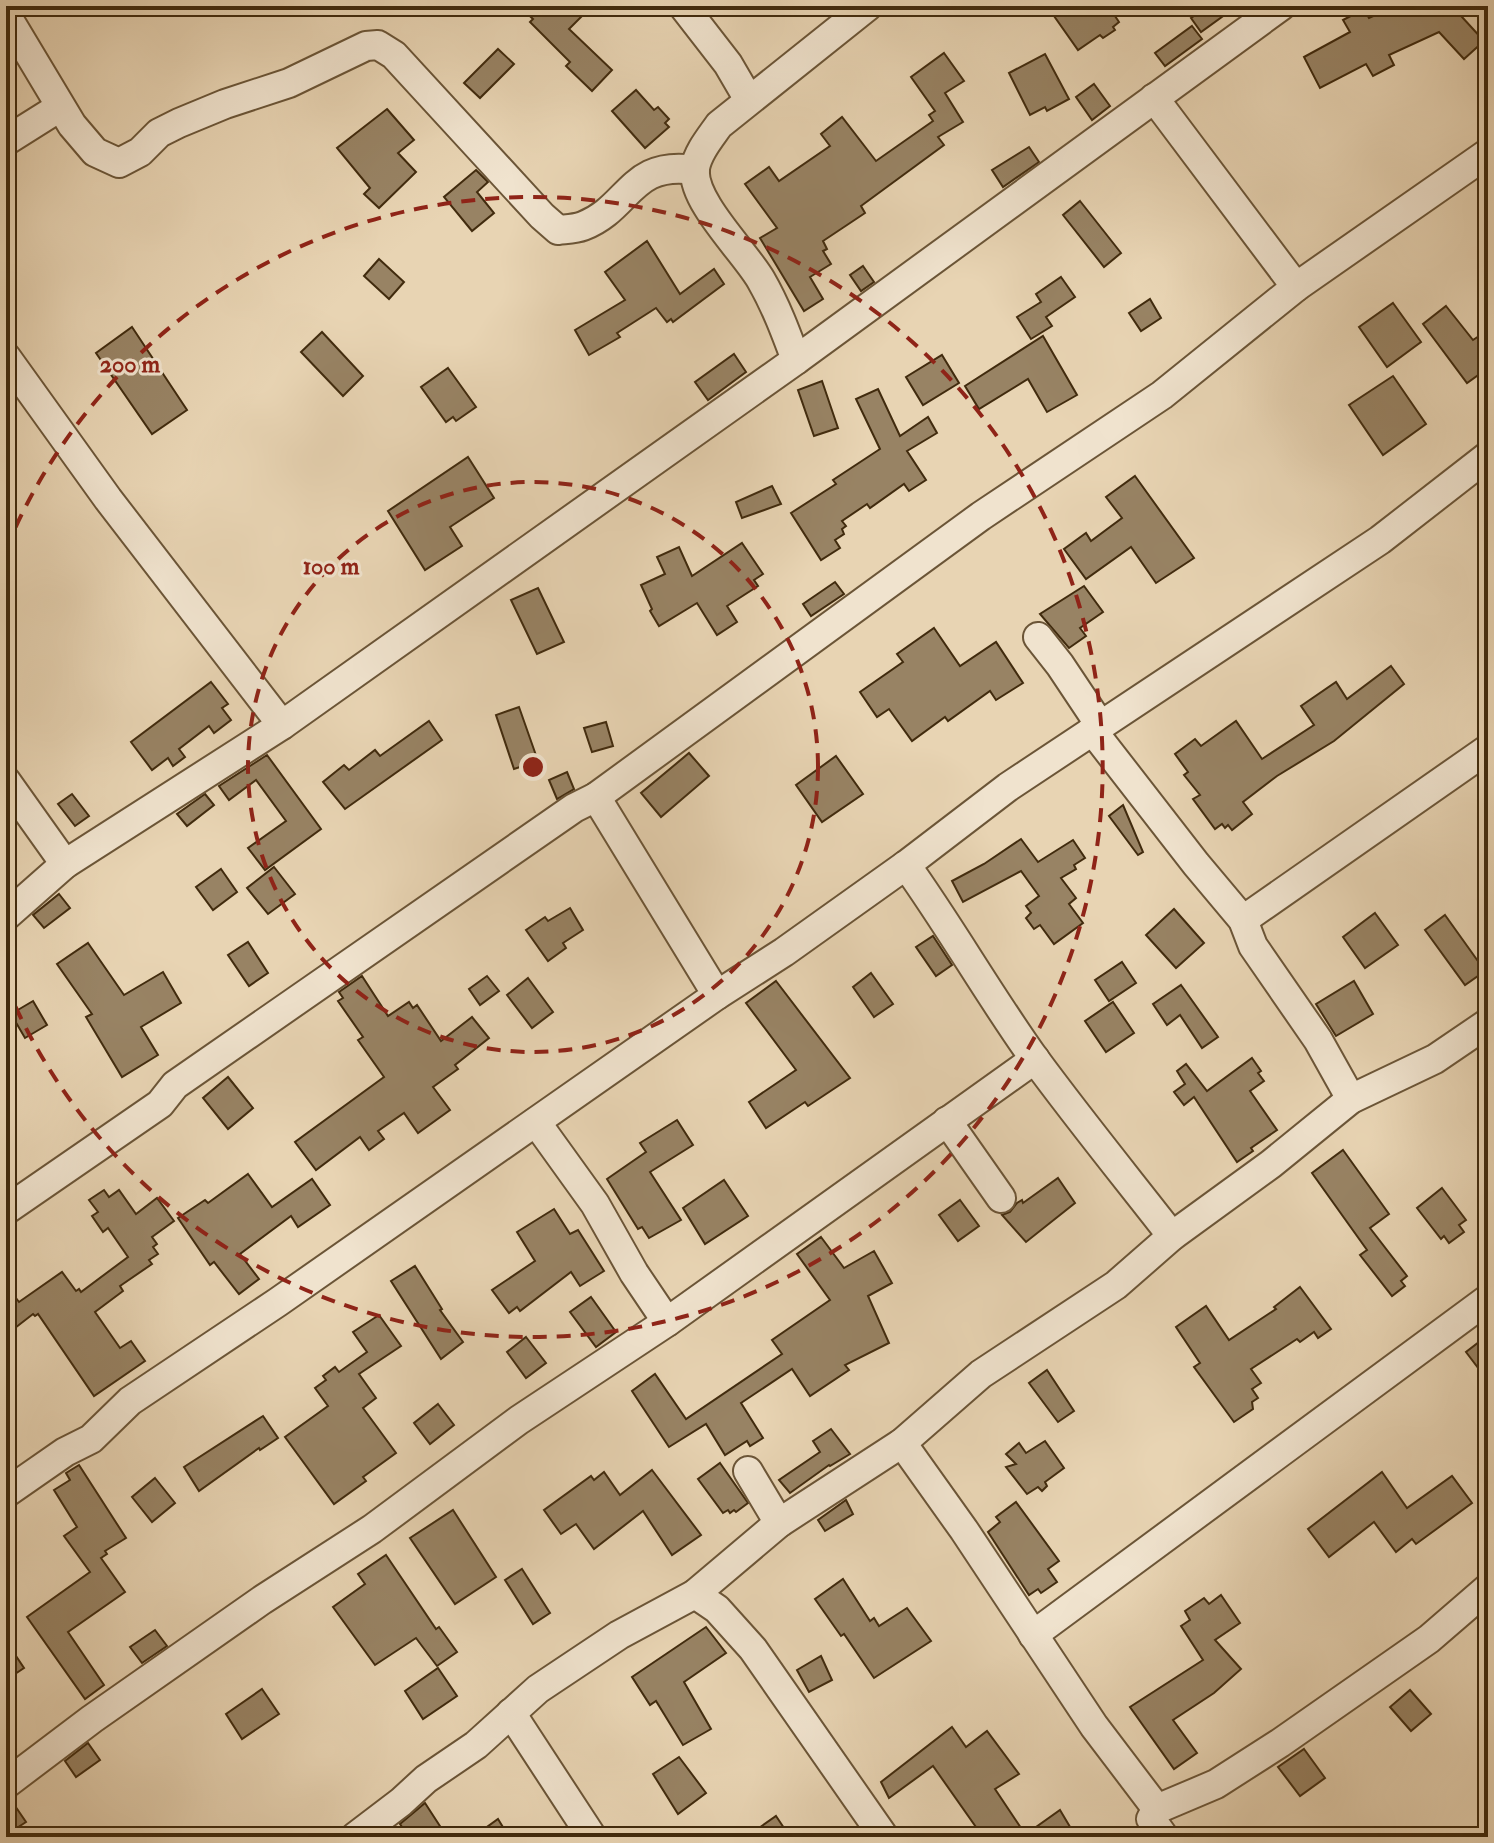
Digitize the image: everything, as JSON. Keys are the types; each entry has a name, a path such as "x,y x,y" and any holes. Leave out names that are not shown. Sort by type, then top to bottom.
{"street":[{"path":"683,6 728,64 749,100"},
{"path":"796,360 778,311 760,277 715,219 702,196 695,170 703,147 719,125 868,6"},
{"path":"6,916 65,864 282,725 796,360 1281,6"},
{"path":"6,15 60,107 95,152 119,163 140,152 159,133 179,123 289,83 366,46 378,45 394,55 558,230 578,228 599,217 653,171 677,168 695,170"},
{"path":"1154,98 1296,287"},
{"path":"6,141 60,107"},
{"path":"6,1210 160,1104 175,1085 377,943 574,808 596,797 981,516 1162,395 1296,287 1488,153"},
{"path":"6,357 108,499 282,725"},
{"path":"6,1493 65,1452 91,1439 130,1401 278,1302 717,995 784,952 1008,787 1380,540 1488,456"},
{"path":"1038,637 1060,665 1096,727 1196,864 1243,920 1253,946 1318,1040 1351,1099"},
{"path":"1243,920 1488,749"},
{"path":"6,781 65,864"},
{"path":"596,797 717,995"},
{"path":"906,865 1035,1059 1172,1236"},
{"path":"355,1837 426,1779 476,1745 538,1689 619,1635 695,1594 779,1523 902,1443 981,1374 1116,1285 1172,1236 1271,1164 1351,1099 1435,1059 1488,1023"},
{"path":"6,1784 92,1719 262,1600 372,1529 519,1420 667,1322 1035,1059"},
{"path":"947,1121 1001,1198"},
{"path":"536,1122 595,1204 634,1273 667,1322"},
{"path":"1033,1635 1488,1299"},
{"path":"902,1443 1094,1726 1157,1809"},
{"path":"748,1471 779,1523"},
{"path":"1164,1837 1151,1819 1157,1809 1216,1784 1280,1743 1429,1639 1488,1588"},
{"path":"695,1594 717,1609 753,1649 884,1837"},
{"path":"511,1713 592,1837"}],"building":[{"path":"519,6 592,6 569,29 612,70 592,91 566,66 570,62 530,22 533,19"},
{"path":"1047,6 1130,6 1115,16 1119,22 1113,27 1115,30 1103,38 1100,35 1078,50"},
{"path":"1209,6 1237,6 1201,32 1191,18"},
{"path":"1396,6 1452,6 1484,41 1464,59 1439,32 1389,55 1394,65 1373,76 1366,64 1320,88 1304,57 1350,32 1343,20 1364,9 1369,18"},
{"path":"1192,26 1202,39 1165,66 1155,53"},
{"path":"498,49 514,64 480,98 464,83"},
{"path":"944,53 964,81 945,93 963,122 938,137 944,145 861,206 865,213 823,241 827,249 823,251 831,264 810,277 823,299 804,311 760,238 777,228 745,184 769,167 779,181 830,146 821,134 842,117 876,161 933,121 929,115 935,111 911,77"},
{"path":"1045,54 1069,99 1047,111 1045,107 1030,115 1009,73"},
{"path":"1094,84 1110,106 1092,120 1076,97"},
{"path":"636,90 654,110 658,107 669,119 665,123 669,127 645,148 612,111"},
{"path":"387,109 414,140 398,153 416,172 379,208 364,194 370,188 337,148"},
{"path":"1029,147 1039,162 1003,187 992,170"},
{"path":"476,170 488,182 477,192 494,213 472,231 444,197"},
{"path":"1080,201 1121,253 1104,267 1063,215"},
{"path":"647,241 680,294 714,269 724,284 673,322 671,319 667,322 656,308 617,333 620,337 589,355 575,330 625,300 605,272"},
{"path":"379,259 404,282 389,299 364,276"},
{"path":"863,266 874,282 861,291 850,275"},
{"path":"1061,277 1075,297 1046,317 1052,326 1031,339 1017,317 1041,302 1036,294"},
{"path":"1150,299 1161,318 1141,331 1129,313"},
{"path":"1393,303 1421,342 1387,367 1359,327"},
{"path":"1446,306 1473,340 1488,330 1488,368 1467,383 1423,324"},
{"path":"132,327 187,410 152,434 96,353"},
{"path":"322,332 363,376 343,396 301,352"},
{"path":"1043,336 1077,395 1047,412 1028,379 979,409 965,386"},
{"path":"734,354 746,372 708,400 695,382"},
{"path":"942,355 959,383 923,405 906,377"},
{"path":"448,368 476,407 456,421 453,417 446,422 421,387"},
{"path":"1393,376 1426,424 1383,455 1349,405"},
{"path":"822,381 838,428 814,436 798,390"},
{"path":"878,389 900,436 928,417 937,433 907,451 926,480 909,491 904,484 870,508 867,504 842,521 846,526 842,529 844,534 835,540 840,548 821,560 791,513 836,484 833,480 880,449 856,399"},
{"path":"468,457 494,498 450,527 462,546 425,570 388,511"},
{"path":"1135,476 1194,558 1156,583 1131,547 1086,579 1064,549 1086,533 1091,541 1122,518 1106,497"},
{"path":"772,486 781,504 742,518 736,502"},
{"path":"742,543 763,574 754,580 758,586 727,606 737,622 717,635 697,603 659,626 641,585 665,574 657,557 679,547 692,576"},
{"path":"835,582 844,594 811,616 803,604"},
{"path":"1084,586 1103,612 1080,628 1086,636 1069,648 1040,614"},
{"path":"538,588 564,642 537,654 511,600"},
{"path":"934,628 960,666 996,642 1023,683 996,700 990,691 948,721 945,717 912,741 889,709 877,717 860,692 903,662 897,654"},
{"path":"1391,666 1404,684 1334,741 1277,776 1243,802 1252,814 1232,830 1222,824 1215,829 1193,799 1200,795 1184,775 1188,772 1175,754 1195,739 1201,746 1236,721 1262,759 1314,725 1301,706 1336,682 1347,699"},
{"path":"211,682 228,704 222,708 231,720 214,733 209,726 179,749 185,757 173,766 168,758 152,770 131,742"},
{"path":"519,707 538,761 514,769 496,715"},
{"path":"429,721 442,740 345,809 323,782 344,765 349,770 375,750 380,756"},
{"path":"606,722 613,746 592,752 584,728"},
{"path":"689,753 709,776 661,817 641,793"},
{"path":"267,755 321,829 265,870 248,848 286,821 256,780 229,800 219,786"},
{"path":"836,756 863,794 822,822 796,785"},
{"path":"567,772 574,789 557,799 549,780"},
{"path":"72,794 89,816 75,826 58,804"},
{"path":"205,794 214,805 187,826 177,814"},
{"path":"1123,805 1143,852 1138,855 1109,816"},
{"path":"1021,839 1038,862 1073,840 1085,858 1074,865 1076,869 1061,878 1076,898 1069,904 1083,923 1054,944 1040,925 1034,929 1026,918 1031,913 1026,906 1039,896 1021,871 963,902 952,881"},
{"path":"274,867 295,894 268,914 247,888"},
{"path":"221,869 237,892 213,910 196,887"},
{"path":"59,894 70,908 44,928 33,915"},
{"path":"570,908 583,930 563,943 566,948 548,961 526,930 545,917 548,921"},
{"path":"1174,909 1204,943 1176,968 1146,935"},
{"path":"1375,913 1398,945 1365,968 1343,937"},
{"path":"1445,915 1485,971 1465,985 1425,930"},
{"path":"933,936 952,965 936,976 916,947"},
{"path":"248,942 268,973 249,986 228,955"},
{"path":"88,943 124,995 163,972 181,1003 141,1027 158,1055 122,1077 86,1017 92,1014 57,964"},
{"path":"1122,962 1136,983 1109,1001 1095,980"},
{"path":"871,973 893,1004 874,1017 853,987"},
{"path":"362,976 388,1016 409,1002 413,1008 417,1005 441,1041 472,1017 489,1038 455,1065 458,1069 433,1087 450,1110 418,1133 404,1113 378,1131 384,1139 369,1150 360,1137 316,1170 295,1142 384,1077 358,1040 363,1037 338,1001 343,998 339,992"},
{"path":"487,976 499,991 480,1005 469,989"},
{"path":"528,978 553,1012 532,1028 507,995"},
{"path":"776,981 850,1078 808,1106 805,1102 766,1128 749,1102 796,1070 746,1003"},
{"path":"1354,981 1373,1014 1336,1036 1316,1004"},
{"path":"1181,985 1218,1037 1202,1048 1180,1015 1167,1025 1153,1004"},
{"path":"33,1001 47,1025 25,1038 11,1014"},
{"path":"1113,1002 1134,1033 1106,1052 1085,1021"},
{"path":"1252,1058 1264,1081 1250,1091 1277,1130 1237,1162 1194,1097 1184,1105 1174,1092 1185,1084 1177,1071 1186,1064 1207,1091"},
{"path":"228,1077 253,1108 228,1129 203,1098"},
{"path":"677,1120 693,1145 650,1172 681,1220 649,1238 642,1227 638,1229 607,1179 646,1152 640,1143"},
{"path":"1343,1150 1389,1214 1370,1228 1407,1276 1401,1281 1405,1286 1392,1296 1360,1255 1367,1250 1312,1173"},
{"path":"248,1174 272,1207 312,1179 330,1205 298,1227 291,1216 240,1254 259,1279 239,1294 214,1262 210,1265 178,1218 205,1200 208,1203"},
{"path":"1058,1178 1075,1203 1026,1242 1002,1215"},
{"path":"724,1180 748,1216 705,1244 683,1208"},
{"path":"1442,1188 1466,1220 1459,1225 1464,1232 1449,1243 1444,1236 1441,1239 1417,1208"},
{"path":"104,1190 109,1197 119,1190 136,1214 157,1198 174,1221 152,1237 158,1254 149,1260 152,1264 120,1286 123,1291 95,1312 120,1348 131,1341 145,1361 94,1396 38,1314 33,1314 6,1335 6,1285 19,1302 62,1272 76,1291 79,1289 81,1292 128,1257 108,1228 103,1232 92,1216 98,1212 89,1200"},
{"path":"960,1200 979,1226 958,1241 939,1215"},
{"path":"554,1209 570,1234 578,1230 604,1271 580,1286 571,1272 520,1311 517,1307 509,1313 492,1290 535,1261 517,1232"},
{"path":"821,1237 844,1268 874,1251 892,1283 868,1296 889,1343 845,1365 849,1370 810,1396 792,1369 741,1403 763,1438 750,1446 747,1441 725,1455 706,1424 669,1447 632,1391 655,1374 686,1419 782,1354 772,1340 830,1300 797,1254"},
{"path":"415,1266 463,1342 441,1359 391,1281"},
{"path":"1300,1287 1331,1329 1318,1338 1314,1332 1300,1342 1297,1339 1251,1369 1261,1383 1252,1389 1258,1398 1252,1402 1253,1409 1234,1422 1194,1367 1200,1363 1176,1327 1206,1306 1229,1340 1276,1309 1274,1307"},
{"path":"591,1297 616,1332 596,1347 570,1312"},
{"path":"379,1315 401,1346 359,1374 376,1398 363,1408 396,1453 363,1477 366,1481 334,1504 285,1437 328,1406 315,1388 326,1380 323,1376 335,1367 339,1372 367,1352 353,1332"},
{"path":"1488,1335 1488,1381 1466,1352"},
{"path":"526,1337 546,1363 526,1378 507,1352"},
{"path":"1047,1370 1074,1411 1058,1422 1029,1383"},
{"path":"438,1404 454,1425 430,1444 414,1423"},
{"path":"263,1416 278,1438 199,1491 184,1467"},
{"path":"831,1429 850,1454 790,1493 779,1480 820,1452 813,1441"},
{"path":"1045,1441 1064,1468 1045,1482 1047,1486 1042,1491 1038,1487 1027,1494 1006,1467 1016,1464 1006,1454 1019,1443 1026,1453"},
{"path":"720,1463 748,1503 736,1512 730,1513 728,1510 723,1513 698,1479"},
{"path":"79,1465 126,1538 105,1551 107,1554 101,1558 125,1592 68,1632 104,1685 85,1699 27,1617 90,1572 64,1536 77,1527 54,1490 70,1480 66,1473"},
{"path":"652,1470 701,1535 672,1555 643,1511 594,1549 576,1524 561,1534 544,1510 591,1476 594,1480 604,1472 620,1495"},
{"path":"1382,1472 1407,1508 1452,1476 1472,1503 1416,1544 1412,1539 1396,1552 1374,1522 1329,1557 1308,1529"},
{"path":"155,1478 175,1503 152,1522 132,1497"},
{"path":"846,1500 853,1514 825,1531 818,1520"},
{"path":"1016,1502 1059,1561 1048,1569 1057,1582 1041,1593 1038,1589 1029,1595 988,1532 1000,1522 996,1517"},
{"path":"453,1510 496,1577 455,1604 410,1538"},
{"path":"386,1555 436,1629 439,1627 457,1652 437,1666 416,1638 375,1665 333,1607 365,1584 358,1574"},
{"path":"522,1569 550,1613 533,1624 505,1580"},
{"path":"843,1579 870,1621 874,1618 879,1626 907,1608 931,1641 874,1678 815,1599"},
{"path":"1221,1595 1240,1623 1215,1640 1241,1669 1214,1693 1173,1720 1197,1753 1174,1769 1130,1707 1203,1660 1181,1626 1190,1620 1185,1611 1204,1598 1209,1604"},
{"path":"706,1627 726,1653 684,1682 711,1729 683,1745 656,1701 650,1705 632,1677"},
{"path":"155,1630 167,1646 142,1663 130,1647"},
{"path":"6,1641 24,1668 6,1680"},
{"path":"821,1656 832,1680 809,1692 797,1670"},
{"path":"438,1668 457,1696 423,1719 405,1691"},
{"path":"262,1689 279,1714 242,1739 226,1714"},
{"path":"1410,1690 1431,1714 1411,1731 1390,1707"},
{"path":"952,1727 966,1747 987,1731 1019,1774 995,1789 1023,1831 1013,1837 983,1837 933,1766 889,1798 881,1782"},
{"path":"88,1743 100,1760 76,1777 65,1761"},
{"path":"1304,1749 1325,1778 1300,1796 1278,1767"},
{"path":"679,1757 706,1793 678,1814 653,1774"},
{"path":"11,1800 26,1822 6,1835 6,1801"},
{"path":"425,1803 447,1837 409,1837 400,1824"},
{"path":"1060,1810 1076,1837 1022,1837"},
{"path":"776,1816 790,1837 746,1837"},
{"path":"498,1819 509,1837 473,1837"}]}
